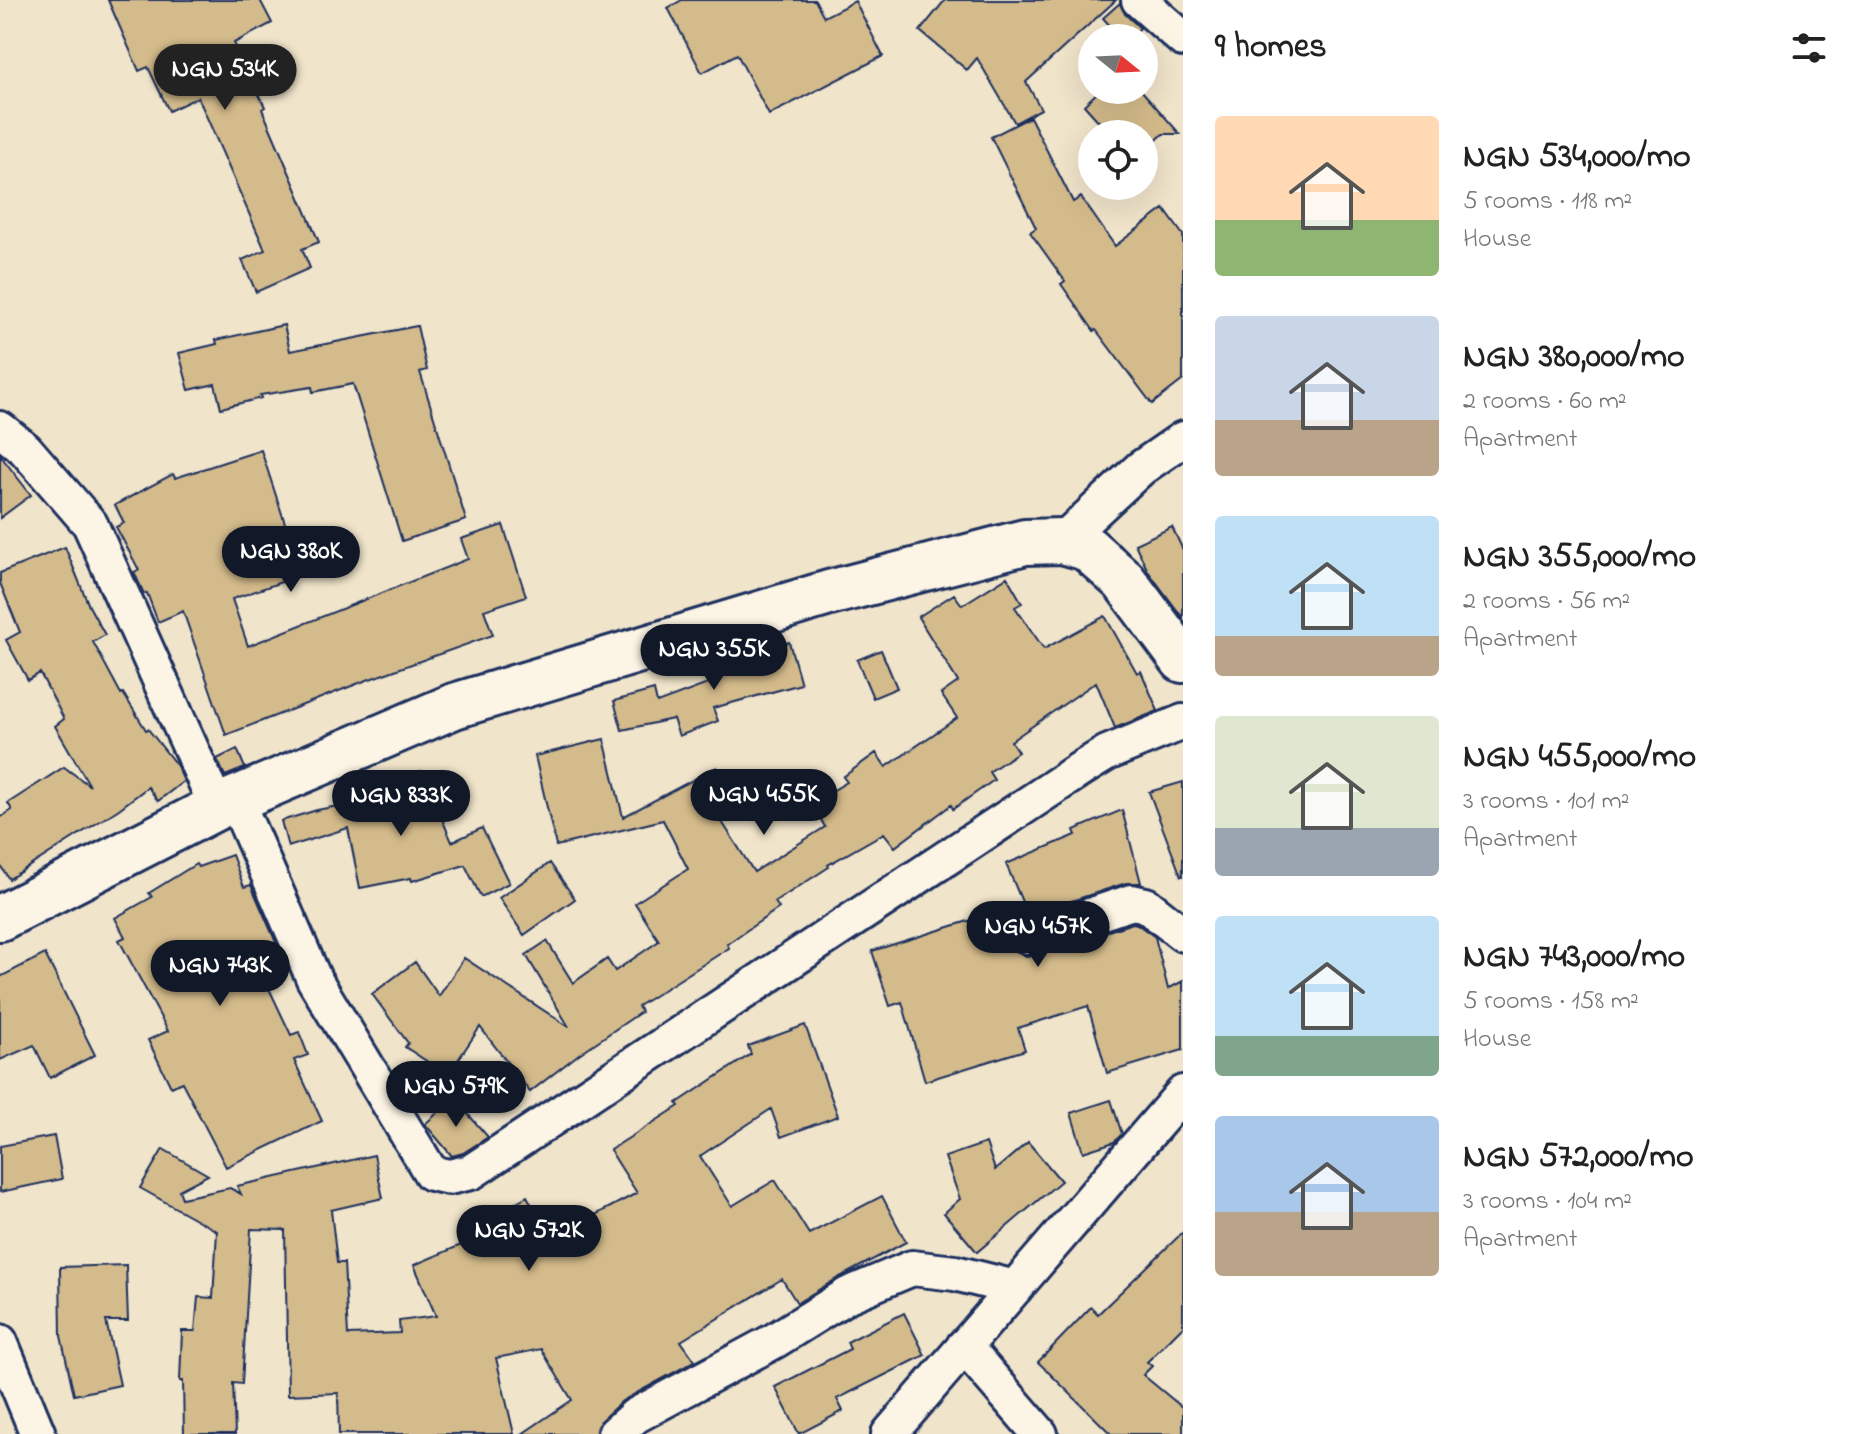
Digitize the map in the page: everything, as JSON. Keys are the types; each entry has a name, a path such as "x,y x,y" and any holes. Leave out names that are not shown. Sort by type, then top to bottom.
{"street":[{"path":"1139,0 1183,39"},
{"path":"0,429 25,449 90,524 314,979 431,1173 449,1177 471,1172 1081,769 1107,753 1183,722"},
{"path":"1062,541 1141,468 1183,439"},
{"path":"0,918 227,803 454,706 829,593 1025,542 1062,541 1087,548 1124,581 1183,660"},
{"path":"1029,936 1132,902 1146,905 1183,934"},
{"path":"889,1434 1183,1093"},
{"path":"615,1434 635,1416 774,1341 848,1295 912,1268 955,1273 1015,1288"},
{"path":"0,1342 38,1434"},
{"path":"964,1346 1040,1434"}],"building":[{"path":"108,0 260,0 272,23 234,43 265,107 262,109 319,242 302,249 310,268 256,292 242,260 265,250 198,97 169,111 148,67 139,71"},
{"path":"682,0 815,0 824,17 855,1 883,56 769,115 737,54 702,73 668,8"},
{"path":"945,0 1116,0 1090,24 1078,24 1078,35 1026,82 1041,109 1015,123 977,58 967,70 920,31"},
{"path":"1120,3 1125,14 1136,24 1108,24 1103,18"},
{"path":"1153,104 1180,134 1163,134 1158,139 1158,120 1097,120 1084,105"},
{"path":"1030,117 1073,202 1083,200 1115,246 1164,209 1183,235 1183,380 1152,404 1061,284 1065,281 1030,232 1036,228 991,137"},
{"path":"284,325 290,351 417,326 427,370 420,372 466,520 402,541 353,384 313,392 312,387 260,395 261,398 221,408 215,384 189,390 179,353 217,344 216,340"},
{"path":"261,450 302,575 232,599 248,646 468,559 461,539 503,525 526,596 484,610 493,635 226,735 183,611 158,622 147,593 144,594 134,572 139,570 116,527 124,523 115,505 173,474 175,478"},
{"path":"0,455 31,495 0,518"},
{"path":"1172,527 1183,550 1183,618 1148,571 1135,544"},
{"path":"65,547 89,606 105,635 93,642 121,694 177,766 184,781 158,801 148,787 9,879 0,865 0,818 12,810 8,803 64,767 90,786 55,726 64,719 40,673 28,680 6,640 20,632 0,583 0,573"},
{"path":"1007,577 1022,603 1015,607 1044,649 1105,616 1137,673 1141,671 1158,711 1115,728 1096,682 1011,741 1018,752 989,772 994,780 953,809 951,805 895,847 884,833 828,865 775,902 779,908 727,944 729,948 638,1006 641,1012 530,1092 480,1027 448,1075 405,1047 408,1043 372,994 415,962 439,996 464,958 569,1027 526,955 547,941 573,983 607,959 615,971 659,941 635,903 688,869 663,820 556,846 535,756 604,739 623,817 717,767 736,804 717,814 754,872 825,827 812,803 847,782 843,777 876,753 886,767 957,718 941,694 958,682 918,617 954,594 962,605"},
{"path":"789,642 801,684 713,708 718,721 679,736 673,719 622,730 614,701 654,690 657,703 708,684 706,677 747,661 745,655"},
{"path":"881,650 897,688 873,698 857,660"},
{"path":"237,749 245,768 225,776 217,759"},
{"path":"421,771 452,842 482,828 509,883 481,897 465,865 412,881 411,878 360,888 348,828 288,847 281,821 317,810 390,796 386,786"},
{"path":"1183,782 1183,876 1181,876 1149,792"},
{"path":"1122,810 1141,883 1126,883 1023,917 1014,923 1009,933 1010,942 1016,951 1026,956 1034,955 1137,924 1155,937 1168,989 1183,981 1183,1050 1107,1073 1088,1006 1018,1028 1025,1050 925,1081 902,1002 890,1006 872,951 1023,904 1006,864 1076,835 1074,830"},
{"path":"232,855 244,887 251,885 288,970 265,980 291,1035 299,1032 308,1055 294,1060 322,1121 226,1167 182,1082 171,1087 148,1040 168,1031 119,940 125,937 115,918 152,897 149,893 196,864 198,867"},
{"path":"550,863 575,899 524,935 499,898"},
{"path":"45,954 95,1055 50,1078 34,1045 0,1060 0,977"},
{"path":"805,1025 838,1116 781,1137 771,1109 700,1156 732,1206 775,1180 809,1234 882,1196 906,1242 797,1303 782,1279 681,1341 695,1361 622,1401 601,1420 596,1434 522,1434 572,1400 541,1349 496,1358 514,1434 339,1434 338,1393 288,1395 285,1230 251,1229 242,1384 233,1383 235,1434 184,1434 183,1381 180,1381 182,1331 195,1331 198,1297 213,1298 217,1231 140,1188 163,1149 208,1175 179,1190 182,1198 230,1188 241,1194 237,1186 374,1155 383,1198 331,1210 337,1263 344,1263 348,1335 400,1333 399,1321 436,1316 414,1265 487,1234 481,1222 527,1196 547,1232 581,1215 584,1221 637,1193 610,1150 679,1106 677,1103 751,1054 748,1046"},
{"path":"454,1098 488,1137 463,1153 452,1156 425,1124"},
{"path":"1111,1100 1122,1134 1114,1142 1083,1152 1071,1113"},
{"path":"54,1136 62,1179 0,1192 0,1146"},
{"path":"1028,1142 1061,1181 977,1252 944,1213 960,1199 945,1157 986,1143 995,1170"},
{"path":"1183,1232 1183,1326 1147,1362 1152,1366 1143,1375 1183,1408 1183,1434 1111,1434 1038,1362 1091,1307 1098,1314"},
{"path":"126,1265 128,1321 106,1321 120,1385 74,1395 61,1336 60,1267"},
{"path":"904,1313 925,1355 837,1399 843,1411 799,1434 775,1387 850,1349 847,1342"}]}
